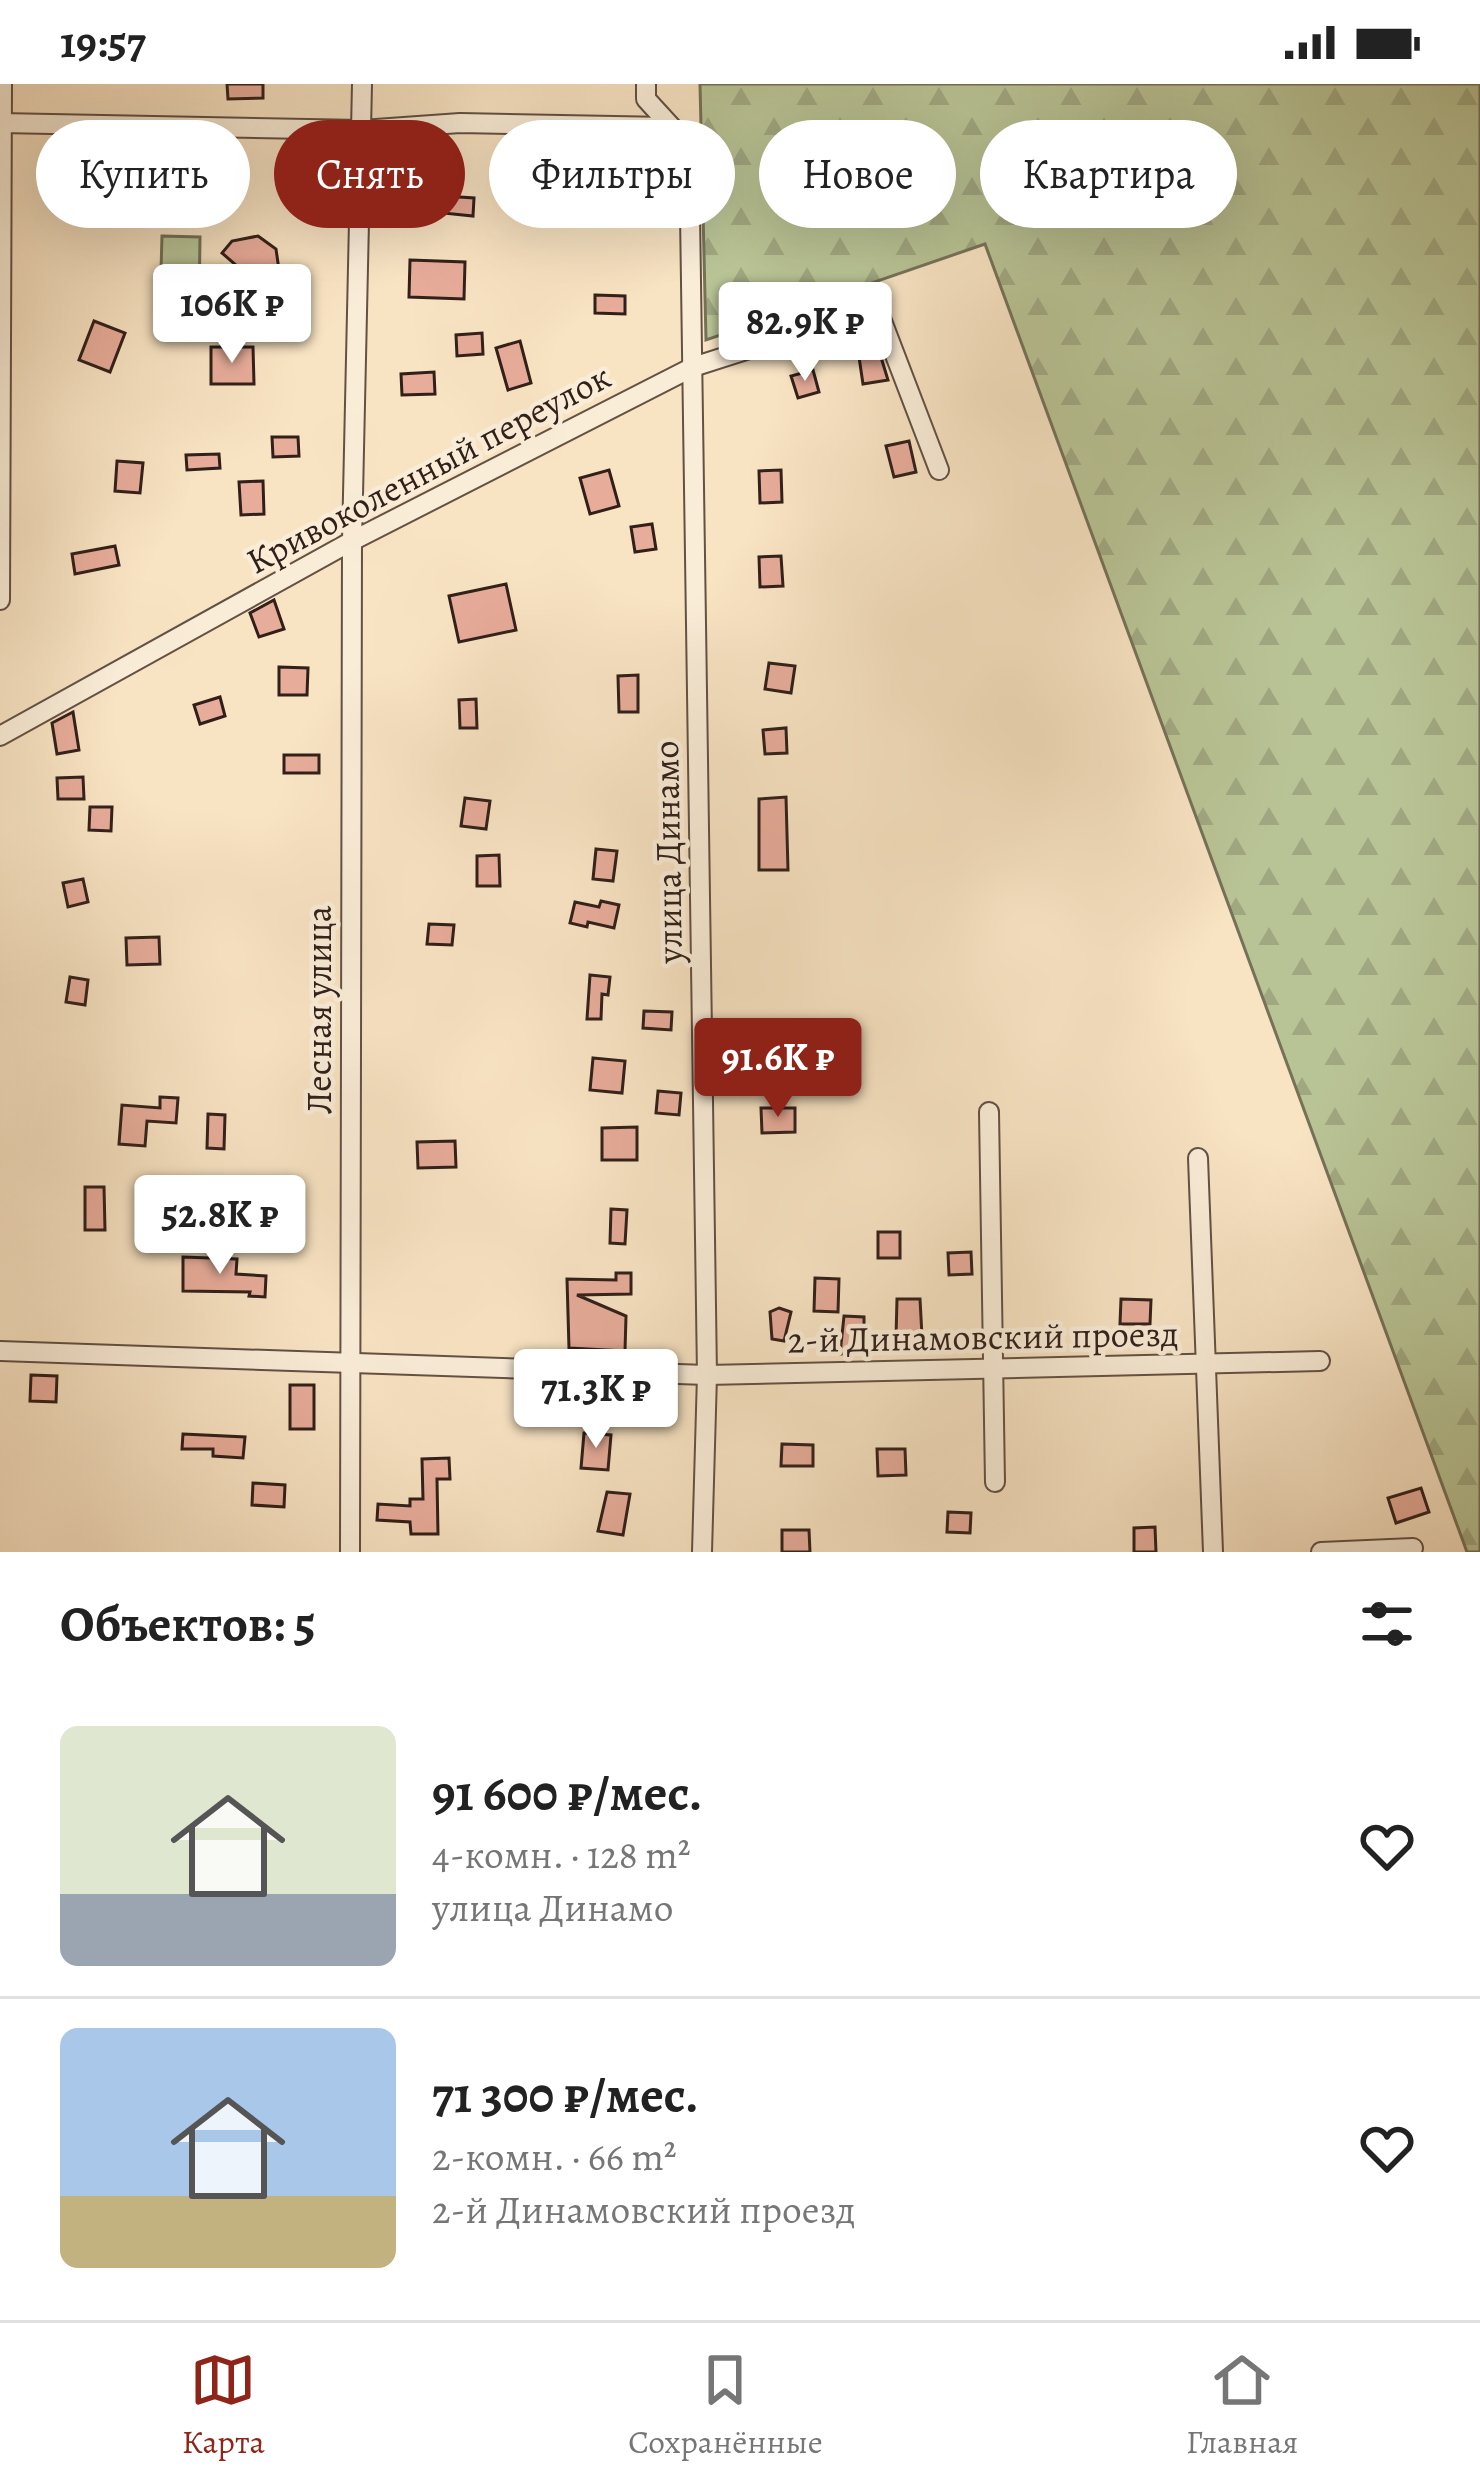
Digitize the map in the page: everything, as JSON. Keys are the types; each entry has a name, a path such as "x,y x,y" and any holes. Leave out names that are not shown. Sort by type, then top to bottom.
{"street":[{"path":"0,600 2,84"},
{"name":"Лесная улица","path":"362,84 362,120"},
{"name":"улица Динамо","path":"646,84 646,99 662,120"},
{"path":"1,123 274,128"},
{"name":"Лесная улица","path":"350,1552 352,541 360,228"},
{"name":"улица Динамо","path":"690,228 707,1375 702,1552"},
{"name":"Кривоколенный переулок","path":"0,736 352,541 693,368 877,308 939,470"},
{"path":"989,1112 995,1482"},
{"path":"1198,1158 1213,1552"},
{"name":"2-й Динамовский проезд","path":"0,1351 707,1375 1320,1361"},
{"path":"1321,1552 1413,1548"}],"green space":[{"path":"700,84 1480,84 1480,1552 1467,1552 985,244 706,340 703,228 735,228 735,120 701,120"},
{"path":"162,236 200,237 199,307 160,306"}],"building":[{"path":"227,84 263,84 263,98 228,99"},
{"path":"465,197 474,198 473,216 465,215"},
{"path":"258,236 276,249 279,270 267,289 245,266 238,267 222,253 232,241"},
{"path":"410,260 465,262 464,299 409,297"},
{"path":"595,295 625,296 625,314 595,313"},
{"path":"94,321 125,333 110,372 79,360"},
{"path":"482,333 483,354 457,356 456,335"},
{"path":"520,341 531,383 508,390 496,348"},
{"path":"211,347 253,347 254,384 211,384"},
{"path":"880,354 888,380 863,384 859,357"},
{"path":"813,370 819,392 798,398 791,376"},
{"path":"434,372 435,394 402,395 401,374"},
{"path":"272,437 298,437 299,456 273,457"},
{"path":"909,441 916,472 894,477 886,446"},
{"path":"219,454 220,468 187,470 186,455"},
{"path":"117,461 143,463 140,493 115,491"},
{"path":"609,470 619,506 590,514 580,478"},
{"path":"781,470 782,502 760,503 759,471"},
{"path":"263,481 264,514 241,515 239,482"},
{"path":"652,524 656,549 635,552 631,527"},
{"path":"115,546 119,565 75,574 72,554"},
{"path":"781,556 783,586 760,587 759,557"},
{"path":"506,584 516,630 459,642 449,596"},
{"path":"274,600 284,629 259,637 250,613"},
{"path":"769,663 795,666 791,693 765,689"},
{"path":"279,667 308,668 307,695 279,695"},
{"path":"638,675 638,712 619,712 618,676"},
{"path":"220,697 225,716 200,724 194,705"},
{"path":"476,699 477,728 460,728 459,700"},
{"path":"73,712 79,750 57,754 52,723"},
{"path":"786,728 787,753 765,754 763,730"},
{"path":"284,755 319,755 319,773 284,773"},
{"path":"83,777 84,799 58,799 57,778"},
{"path":"786,797 788,870 759,870 759,799"},
{"path":"465,798 490,801 486,829 461,826"},
{"path":"90,807 112,807 111,831 89,830"},
{"path":"596,849 617,851 613,881 593,879"},
{"path":"499,855 500,886 477,886 477,856"},
{"path":"83,879 88,902 68,907 63,883"},
{"path":"601,901 619,905 614,928 570,923 575,902 599,907"},
{"path":"429,924 454,925 452,945 427,944"},
{"path":"159,937 160,964 127,965 126,938"},
{"path":"590,975 610,977 608,995 602,994 601,1019 587,1019"},
{"path":"70,977 88,980 85,1005 66,1002"},
{"path":"644,1011 672,1012 671,1030 643,1028"},
{"path":"593,1058 625,1061 622,1093 590,1090"},
{"path":"658,1091 681,1093 679,1115 656,1113"},
{"path":"160,1097 178,1098 176,1123 147,1121 145,1146 119,1144 122,1105 160,1108"},
{"path":"761,1108 795,1108 795,1132 762,1133"},
{"path":"208,1114 225,1115 224,1149 207,1148"},
{"path":"637,1127 637,1160 602,1160 602,1128"},
{"path":"455,1141 456,1167 418,1168 417,1142"},
{"path":"85,1187 104,1187 105,1230 85,1230"},
{"path":"236,1196 258,1197 258,1228 236,1227"},
{"path":"611,1209 627,1210 625,1244 610,1243"},
{"path":"878,1232 900,1232 900,1258 878,1258"},
{"path":"971,1252 972,1274 949,1275 948,1253"},
{"path":"183,1257 237,1259 236,1274 266,1276 265,1297 249,1296 250,1292 183,1291"},
{"path":"616,1273 631,1273 631,1294 577,1295 626,1316 625,1351 569,1348 567,1279 616,1280"},
{"path":"815,1278 839,1279 838,1312 814,1311"},
{"path":"897,1299 920,1299 922,1336 896,1337"},
{"path":"1121,1299 1151,1300 1150,1324 1120,1324"},
{"path":"779,1308 791,1312 784,1341 772,1339 770,1312"},
{"path":"844,1316 864,1317 864,1354 840,1354"},
{"path":"31,1375 57,1376 56,1402 30,1401"},
{"path":"290,1385 314,1385 314,1429 290,1429"},
{"path":"584,1433 611,1435 608,1470 581,1468"},
{"path":"183,1434 245,1437 243,1458 213,1456 213,1449 182,1449"},
{"path":"782,1444 813,1445 813,1466 781,1466"},
{"path":"877,1449 905,1449 906,1475 878,1476"},
{"path":"449,1458 450,1479 437,1479 438,1534 411,1534 410,1522 377,1520 378,1504 410,1506 410,1499 423,1499 422,1459"},
{"path":"253,1483 285,1485 284,1507 252,1505"},
{"path":"1421,1488 1429,1512 1396,1523 1388,1498"},
{"path":"607,1492 630,1494 623,1535 598,1531"},
{"path":"948,1512 971,1513 970,1533 947,1532"},
{"path":"1155,1527 1156,1552 1134,1552 1134,1528"},
{"path":"782,1530 809,1530 810,1552 782,1552"}]}
